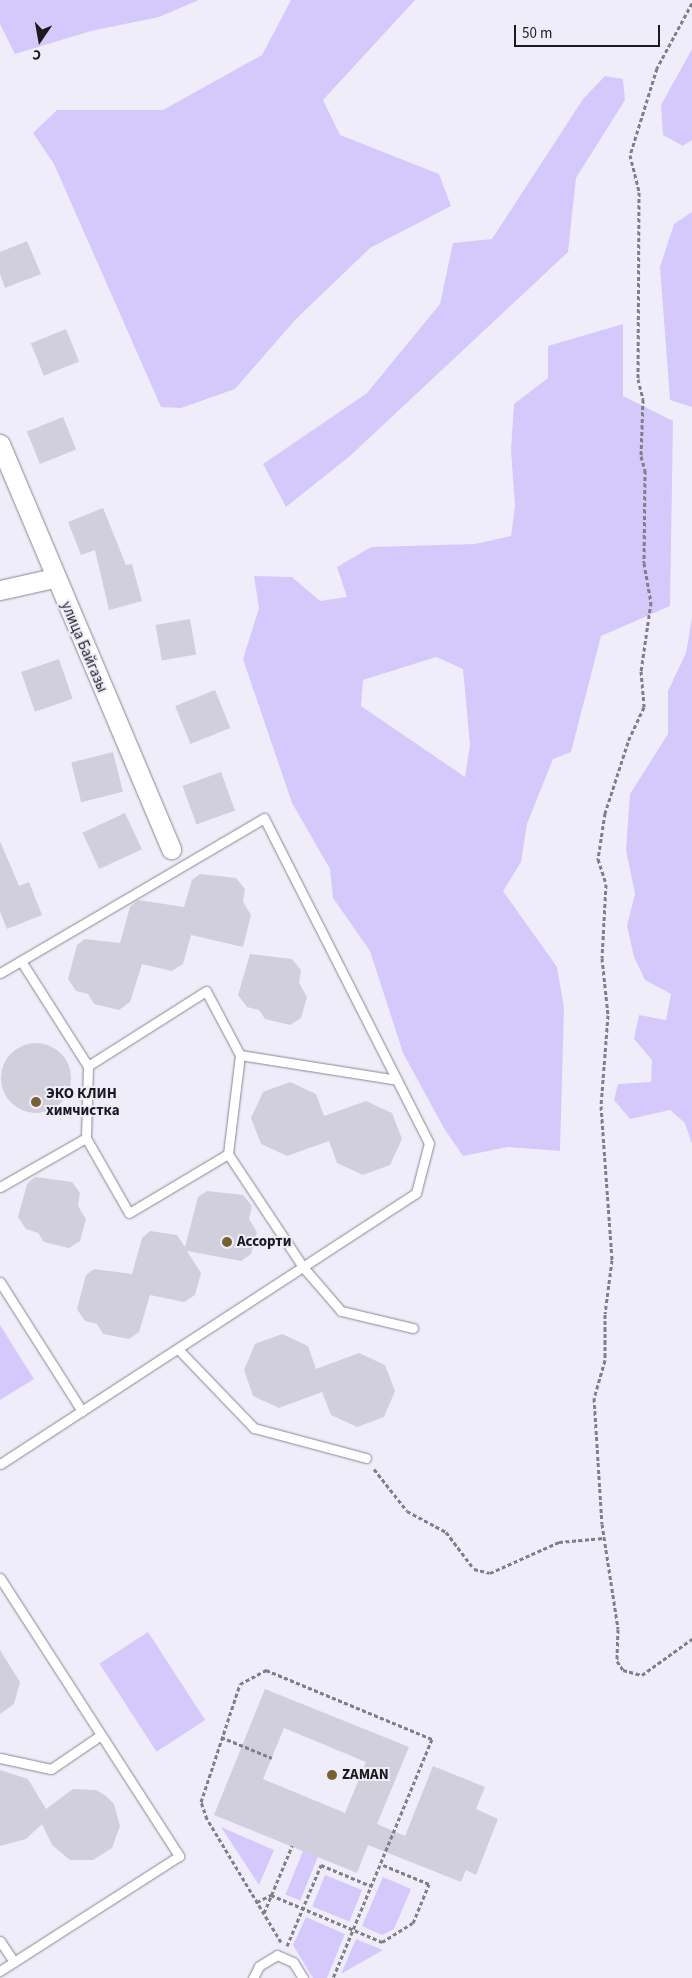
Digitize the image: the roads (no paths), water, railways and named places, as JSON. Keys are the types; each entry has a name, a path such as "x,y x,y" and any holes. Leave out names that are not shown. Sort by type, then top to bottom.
{"street":[{"name":"улица Байгазы","path":"0,444 54,578 171,849"},
{"path":"0,590 54,578"}],"lane":[{"path":"0,973 264,818 429,1143 416,1193 0,1464"},
{"path":"21,961 88,1066 86,1138 129,1213 228,1154"},
{"path":"88,1066 206,991 240,1054 228,1154 303,1267 341,1311 413,1328"},
{"path":"240,1054 396,1080"},
{"path":"0,1187 86,1138"},
{"path":"0,1282 82,1411"},
{"path":"178,1349 254,1428 366,1458"},
{"path":"0,1578 179,1856 0,1971"},
{"path":"0,1758 51,1769 101,1735"},
{"path":"0,1941 14,1962"},
{"path":"253,1978 268,1958 277,1956 293,1962 303,1978"}],"place":[{"name":"ЭКО КЛИН химчистка","path":"36,1102"},
{"name":"Ассорти","path":"227,1242"},
{"name":"ZAMAN","path":"332,1775"}]}
